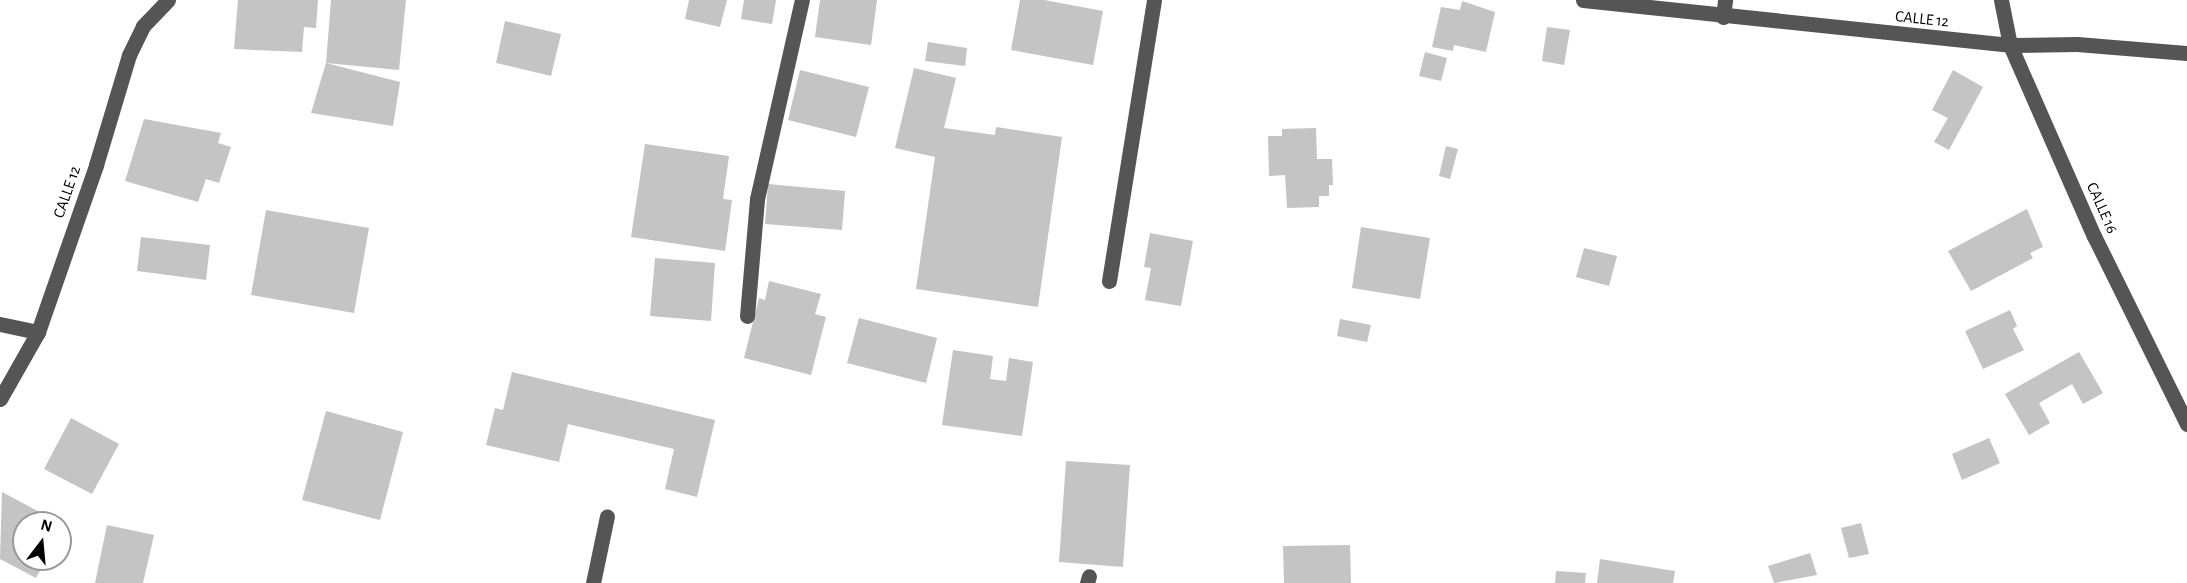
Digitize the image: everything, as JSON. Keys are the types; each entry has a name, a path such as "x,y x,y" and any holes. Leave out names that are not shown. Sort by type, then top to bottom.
{"street":[{"name":"CALLE 12","path":"0,399 38,332 96,165 129,55 143,26 168,0"},
{"path":"747,316 757,199 802,0"},
{"path":"1109,281 1154,0"},
{"name":"CALLE 12","path":"1583,0 1723,17 2010,45 2077,44 2187,53"},
{"path":"1723,17 1725,0"},
{"name":"CALLE 16","path":"2001,0 2010,45 2094,236 2187,424"},
{"path":"0,324 38,332"},
{"path":"593,583 607,516"}],"building":[{"path":"238,0 318,0 316,28 304,27 302,52 234,49"},
{"path":"331,0 406,0 399,70 326,63"},
{"path":"689,0 727,0 720,27 685,19"},
{"path":"744,0 776,0 772,24 741,19"},
{"path":"820,0 877,0 871,45 815,37"},
{"path":"1020,0 1044,0 1103,11 1093,65 1011,50"},
{"path":"1462,1 1495,12 1486,52 1454,45 1453,51 1432,47 1441,7 1460,10"},
{"path":"505,21 561,34 551,76 496,63"},
{"path":"1547,27 1570,30 1564,65 1542,61"},
{"path":"928,42 967,48 965,66 925,61"},
{"path":"1425,52 1447,58 1441,81 1419,76"},
{"path":"326,63 400,82 393,126 311,113"},
{"path":"914,68 956,78 944,128 995,135 996,127 1062,137 1038,307 916,289 935,157 895,148"},
{"path":"800,70 869,87 856,137 788,120"},
{"path":"1953,70 1983,87 1949,150 1934,142 1948,118 1932,110"},
{"path":"144,119 221,133 218,143 231,147 219,183 206,179 198,202 125,181"},
{"path":"1316,128 1317,159 1332,159 1333,185 1329,185 1329,196 1319,196 1319,207 1287,208 1285,175 1269,176 1268,136 1282,136 1282,129"},
{"path":"645,144 729,156 723,199 732,200 725,251 631,237"},
{"path":"1446,146 1458,149 1450,179 1439,176"},
{"path":"768,184 845,191 842,230 765,224"},
{"path":"2027,209 2043,247 2030,253 2033,258 1971,291 1948,251"},
{"path":"266,210 369,228 354,313 251,295"},
{"path":"1361,227 1430,238 1420,299 1352,288"},
{"path":"1150,233 1193,241 1181,306 1145,300 1151,268 1144,267"},
{"path":"141,237 210,245 206,280 137,271"},
{"path":"1584,248 1617,256 1609,286 1576,277"},
{"path":"655,258 715,263 711,321 650,316"},
{"path":"769,281 821,294 815,314 826,317 811,375 744,358 759,298 765,300"},
{"path":"2010,310 2017,326 2013,329 2024,350 1983,369 1965,331"},
{"path":"859,318 937,338 926,383 847,363"},
{"path":"1340,319 1371,325 1367,342 1337,336"},
{"path":"953,350 993,356 990,379 1006,381 1009,358 1033,362 1022,436 942,425"},
{"path":"2079,352 2103,393 2083,404 2072,384 2039,403 2050,423 2029,435 2005,394"},
{"path":"512,372 715,420 697,497 665,489 674,449 568,424 559,462 486,445 495,408 503,410"},
{"path":"326,411 403,432 380,520 302,500"},
{"path":"71,418 119,444 92,494 44,469"},
{"path":"1989,438 2000,463 1962,480 1952,454"},
{"path":"1066,461 1130,465 1123,567 1059,562"},
{"path":"2,492 38,511 12,511 12,565 0,559"},
{"path":"1861,523 1869,554 1849,558 1841,528"},
{"path":"107,525 154,535 143,583 95,583"},
{"path":"1350,545 1351,583 1284,583 1283,546"},
{"path":"1810,553 1817,575 1774,583 1768,566"},
{"path":"1600,559 1675,571 1673,583 1597,583"},
{"path":"23,571 40,571 36,578"},
{"path":"1556,571 1586,573 1585,583 1555,583"}]}
